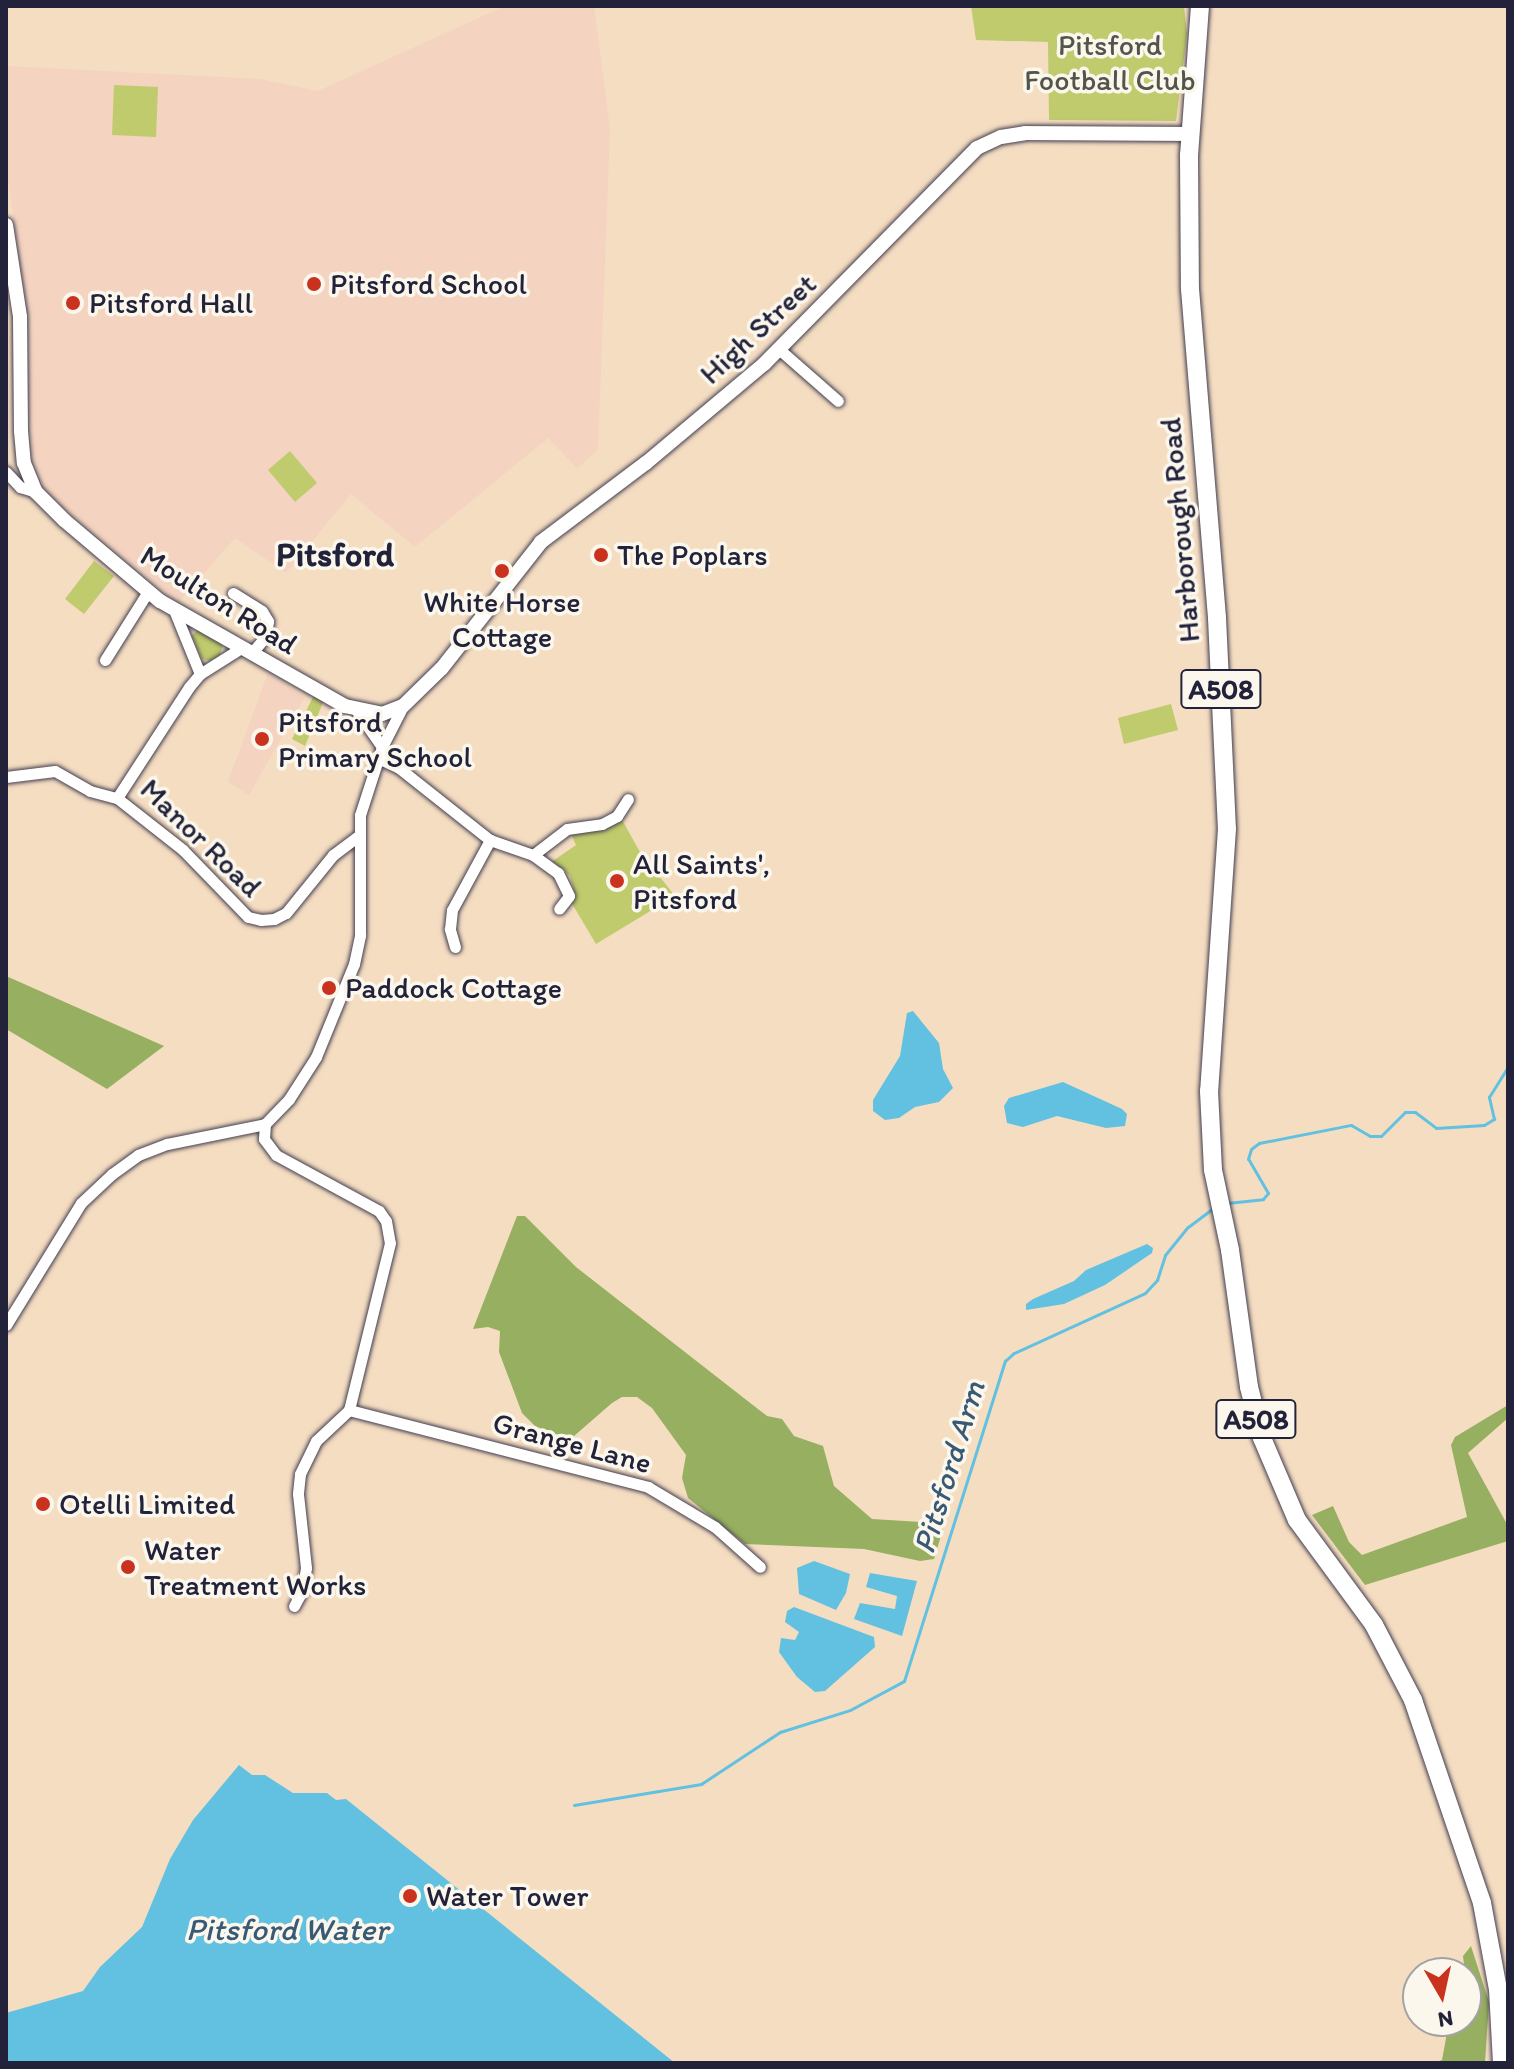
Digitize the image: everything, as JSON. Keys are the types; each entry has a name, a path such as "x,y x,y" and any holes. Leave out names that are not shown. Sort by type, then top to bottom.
{"highway":[{"name":"Harborough Road","path":"1200,6 1190,134 1193,357 1214,578 1227,829 1209,1091 1211,1150 1228,1235 1249,1387 1272,1466 1309,1538 1388,1648 1413,1700 1462,1838 1492,1949 1501,2061"}],"street":[{"name":"High Street","path":"403,706 470,636 541,542 629,476 780,350 952,170 985,143 1025,133 1190,134"},
{"name":"Moulton Road","path":"6,225 20,317 24,463 36,492 147,593 357,711"},
{"path":"780,350 838,401"},
{"path":"6,472 20,487 36,492"},
{"path":"105,660 147,593"},
{"path":"233,593 262,611 268,621 266,636 246,651"},
{"path":"174,610 200,674"},
{"name":"Manor Road","path":"246,651 200,674 117,798 183,850 248,917 261,920 274,919 286,913 333,855 358,836"},
{"path":"357,711 382,714 403,706"},
{"path":"6,1325 81,1203 112,1174 138,1155 167,1144 265,1124 289,1099 316,1057 354,964 362,909 358,836 364,800 380,753 403,706"},
{"path":"357,711 380,753 490,840 533,855 558,873 569,896 559,909"},
{"path":"6,777 55,771 90,791 117,798"},
{"path":"533,855 567,829 602,824 617,816 628,799"},
{"path":"455,947 450,929 452,910 490,840"},
{"path":"265,1124 264,1139 276,1155 367,1202 379,1211 390,1233 386,1267 349,1410 316,1441 300,1474 298,1494 306,1568 302,1591 294,1606"},
{"name":"Grange Lane","path":"349,1410 648,1487 715,1527 760,1567"}],"shaded area":[{"name":"Pitsford School","path":"505,6 594,6 610,128 598,450 577,468 548,438 415,547 351,494 286,573 235,538 178,603 46,493 34,460 27,400 28,320 6,165 6,66 260,79 318,91"},
{"name":"Pitsford Primary School","path":"268,673 305,697 249,795 228,782"}],"green space":[{"name":"Pitsford Football Club","path":"971,6 1184,6 1187,34 1176,121 1049,120 1048,42 976,40"},
{"path":"114,85 158,87 156,137 112,135"},
{"path":"290,451 317,483 295,502 268,470"},
{"path":"94,561 114,576 84,614 65,599"},
{"path":"198,629 223,644 220,655 210,661 202,659 192,636"},
{"path":"314,695 324,700 305,746 292,739"},
{"path":"1171,704 1178,730 1124,744 1118,718"},
{"path":"621,818 640,852 675,896 596,944 571,902 574,890 570,876 550,863 576,845 571,834"},
{"path":"6,976 164,1046 107,1089 6,1029"},
{"path":"517,1216 525,1216 576,1267 767,1416 782,1419 794,1436 823,1446 834,1486 872,1519 921,1522 943,1529 934,1559 920,1561 864,1549 745,1544 688,1498 682,1478 686,1455 652,1408 637,1397 622,1397 612,1403 574,1436 555,1434 535,1426 522,1413 499,1352 500,1331 488,1327 473,1329"},
{"path":"1508,1405 1508,1418 1468,1453 1508,1526 1508,1541 1365,1585 1312,1515 1333,1506 1349,1542 1362,1555 1467,1517 1451,1445 1455,1437"},
{"path":"1471,1946 1475,1957 1463,1956"},
{"path":"1482,1980 1489,2002 1485,2063 1433,2063 1442,2060 1446,2037 1482,2037"}],"water":[{"path":"913,1011 939,1043 943,1069 953,1088 939,1102 915,1107 899,1118 885,1120 873,1111 873,1100 900,1056 907,1013"},
{"path":"1063,1082 1122,1109 1127,1114 1125,1126 1106,1128 1057,1116 1023,1127 1007,1123 1004,1106 1009,1098"},
{"path":"1147,1244 1153,1248 1152,1253 1105,1285 1064,1304 1026,1310 1026,1304 1033,1299 1074,1281 1086,1270"},
{"path":"814,1561 850,1574 846,1593 836,1610 799,1594 797,1568"},
{"path":"870,1573 917,1581 902,1636 854,1619 860,1603 895,1609 897,1596 866,1587"},
{"path":"794,1607 874,1637 875,1647 825,1691 815,1692 797,1677 779,1652 781,1638 795,1640 799,1632 785,1622 787,1611"},
{"name":"Pitsford Water","path":"239,1765 252,1775 265,1775 293,1793 327,1793 336,1800 346,1799 675,2063 6,2063 6,2013 83,1991 100,1967 142,1927 170,1859 193,1820"}],"waterway":[{"name":"Pitsford Arm","path":"1227,1203 1263,1199 1268,1193 1248,1159 1251,1149 1259,1143 1351,1125 1370,1136 1381,1136 1405,1112 1415,1112 1436,1128 1484,1125 1494,1119 1489,1097 1508,1066"},
{"name":"Pitsford Arm","path":"574,1805 701,1784 780,1732 850,1710 904,1681 1005,1361 1014,1353 1145,1293 1157,1280 1165,1255 1188,1227 1212,1209"}],"place":[{"name":"Pitsford School","path":"314,284"},
{"name":"Pitsford Hall","path":"73,303"},
{"name":"The Poplars","path":"601,555"},
{"name":"White Horse Cottage","path":"502,571"},
{"name":"Pitsford Primary School","path":"262,739"},
{"name":"All Saints', Pitsford","path":"617,881"},
{"name":"Paddock Cottage","path":"329,988"},
{"name":"Otelli Limited","path":"43,1504"},
{"name":"Water Treatment Works","path":"128,1567"},
{"name":"Water Tower","path":"410,1896"}],"district":[{"name":"Pitsford","path":"335,555"}]}
